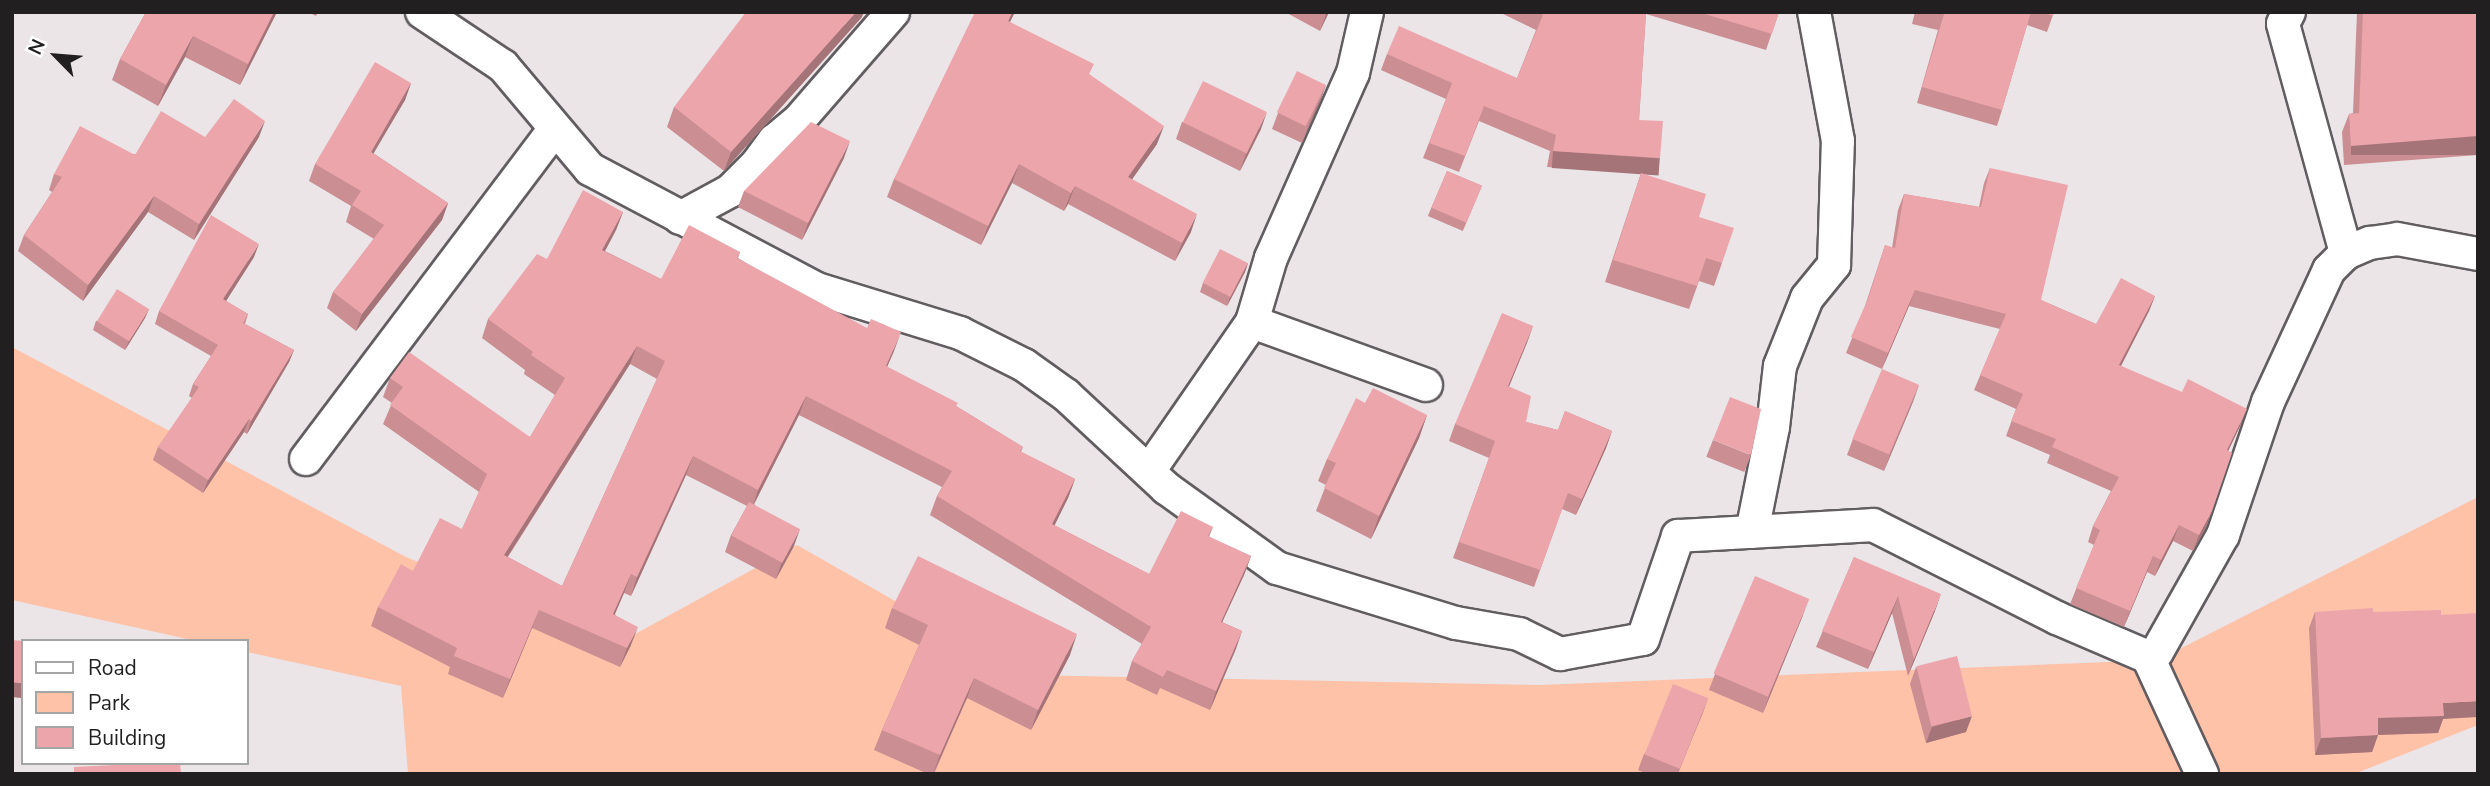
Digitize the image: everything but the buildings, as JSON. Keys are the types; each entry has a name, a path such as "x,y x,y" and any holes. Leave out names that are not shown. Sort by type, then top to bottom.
{"street":[{"path":"422,12 503,66 590,169 817,289 960,333 1024,365 1066,395 1166,488 1277,568 1456,622 1519,634 1560,654 1643,639 1678,536 1873,525 2057,618 2148,657 2202,774"},
{"path":"680,218 730,191 757,164 774,141 800,119 893,12"},
{"path":"1149,471 1252,322 1271,258 1353,73 1367,12"},
{"path":"1752,532 1773,427 1780,366 1807,298 1834,265 1838,141 1814,12"},
{"path":"2289,12 2283,24 2346,253"},
{"path":"306,459 555,129"},
{"path":"2148,657 2157,652 2223,534 2268,402 2329,270 2346,253 2370,243 2397,239 2478,254"},
{"path":"1252,322 1426,385"}],"green space":[{"path":"12,347 406,557 617,644 797,545 1025,675 1540,685 2158,660 2478,497 2478,725 2354,774 408,774 401,686 248,652 248,639 187,639 12,600"}]}
